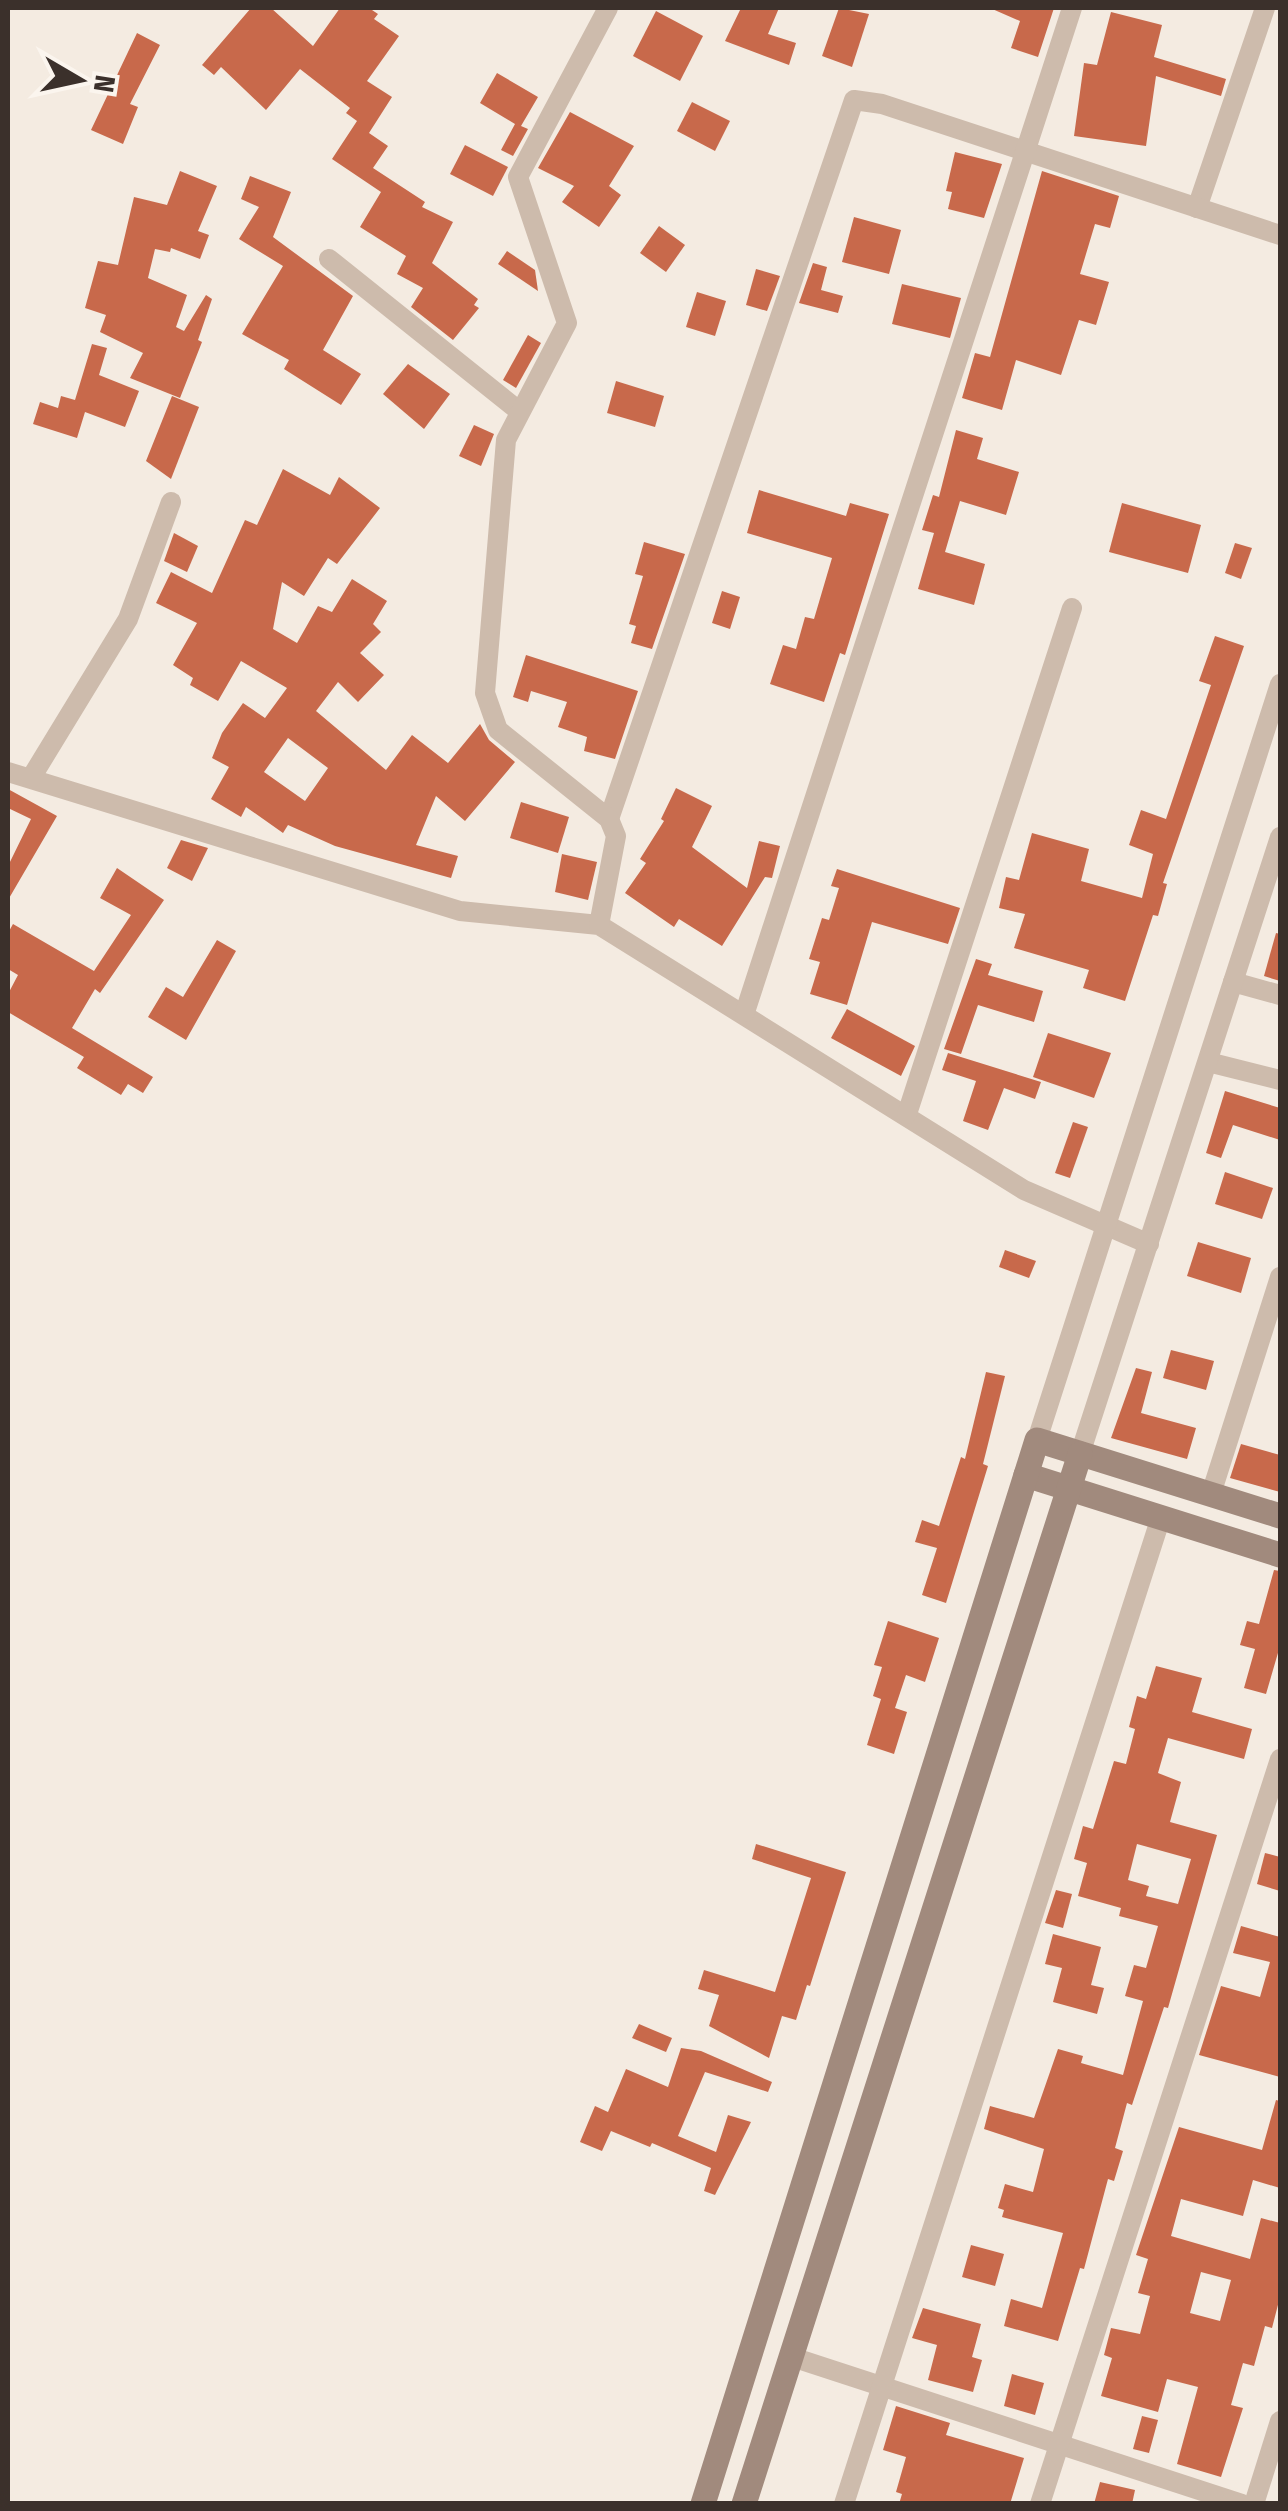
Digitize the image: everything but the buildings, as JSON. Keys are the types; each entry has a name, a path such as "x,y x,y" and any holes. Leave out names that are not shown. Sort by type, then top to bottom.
{"street":[{"path":"599,925 616,836 610,819 498,730 486,693 506,440 567,323 518,178 608,8"},
{"path":"746,1012 1072,8"},
{"path":"1197,208 1265,8"},
{"path":"610,819 854,100 882,104 1280,235"},
{"path":"329,259 518,412"},
{"path":"31,778 128,619 171,502"},
{"path":"907,1114 1072,608"},
{"path":"702,2504 1104,1228 1280,684"},
{"path":"8,772 460,910 599,925 746,1012 1024,1190 1148,1244"},
{"path":"744,2504 1280,837"},
{"path":"1234,982 1280,995"},
{"path":"1208,1062 1280,1080"},
{"path":"1211,1494 1280,1277"},
{"path":"1037,1440 1280,1516"},
{"path":"1026,1475 1280,1555"},
{"path":"844,2504 1161,1517"},
{"path":"1040,2504 1280,1758"},
{"path":"792,2357 1242,2504"},
{"path":"1254,2504 1280,2421"}]}
